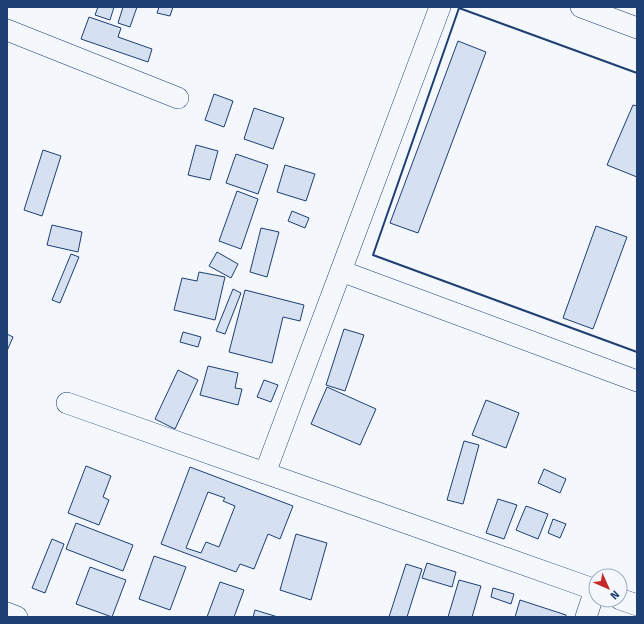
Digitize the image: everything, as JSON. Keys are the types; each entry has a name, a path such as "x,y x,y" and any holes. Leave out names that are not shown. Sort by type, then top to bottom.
{"street":[{"path":"266,473 440,7"},
{"path":"582,7 637,28"},
{"path":"7,30 178,98"},
{"path":"341,271 637,381"},
{"path":"67,403 588,587"},
{"path":"7,613 17,617"}],"building":[{"path":"98,7 114,7 110,20 95,15"},
{"path":"123,7 137,7 130,27 118,23"},
{"path":"159,7 173,7 170,16 157,13"},
{"path":"89,17 121,28 118,37 152,49 148,62 81,39"},
{"path":"458,41 486,52 418,233 390,223"},
{"path":"214,94 233,101 224,127 205,120"},
{"path":"633,105 637,106 637,177 607,165"},
{"path":"254,108 284,118 273,149 244,139"},
{"path":"196,145 218,151 210,180 188,175"},
{"path":"43,150 61,156 42,216 24,210"},
{"path":"236,154 268,165 258,194 226,183"},
{"path":"285,165 315,174 306,201 277,192"},
{"path":"237,191 258,199 241,249 219,241"},
{"path":"292,211 309,218 305,228 288,221"},
{"path":"52,225 82,232 78,252 47,245"},
{"path":"596,226 627,237 593,329 563,318"},
{"path":"261,228 279,232 267,277 250,272"},
{"path":"217,252 238,264 231,278 209,266"},
{"path":"71,254 79,257 60,303 52,300"},
{"path":"199,272 225,277 215,320 174,310 182,278 197,281"},
{"path":"233,289 241,293 225,334 216,331"},
{"path":"245,290 304,305 300,321 283,317 272,363 229,352"},
{"path":"344,329 364,335 345,391 326,385"},
{"path":"183,332 201,337 198,347 180,342"},
{"path":"7,334 13,337 7,351"},
{"path":"208,366 238,373 235,388 242,389 238,405 200,395"},
{"path":"178,370 198,380 175,429 155,419"},
{"path":"264,380 278,385 271,402 257,397"},
{"path":"327,387 376,409 360,445 311,424"},
{"path":"486,400 519,413 506,448 472,435"},
{"path":"464,441 479,445 463,504 447,500"},
{"path":"86,466 111,476 103,497 109,500 99,525 68,513"},
{"path":"190,467 293,506 280,539 268,534 254,569 240,564 236,572 161,544","holes":["208,492 225,498 223,501 235,506 219,547 206,542 201,553 186,548"]},
{"path":"544,469 566,479 560,493 538,483"},
{"path":"498,499 517,505 504,539 486,533"},
{"path":"526,506 548,514 538,539 516,530"},
{"path":"553,519 566,524 560,538 548,533"},
{"path":"76,523 133,545 123,571 66,549"},
{"path":"296,534 327,543 311,600 280,590"},
{"path":"52,539 64,544 45,593 32,588"},
{"path":"154,556 186,567 170,610 139,599"},
{"path":"427,563 456,572 452,587 422,578"},
{"path":"406,564 422,569 407,617 389,617"},
{"path":"90,567 126,580 112,617 76,604"},
{"path":"459,580 481,586 472,617 448,617"},
{"path":"220,582 244,590 234,617 207,617"},
{"path":"493,588 514,594 511,604 491,597"},
{"path":"520,600 566,615 566,617 515,617"},
{"path":"255,610 278,617 253,617"}],"wall":[{"path":"637,73 459,8 373,255 637,352"}]}
